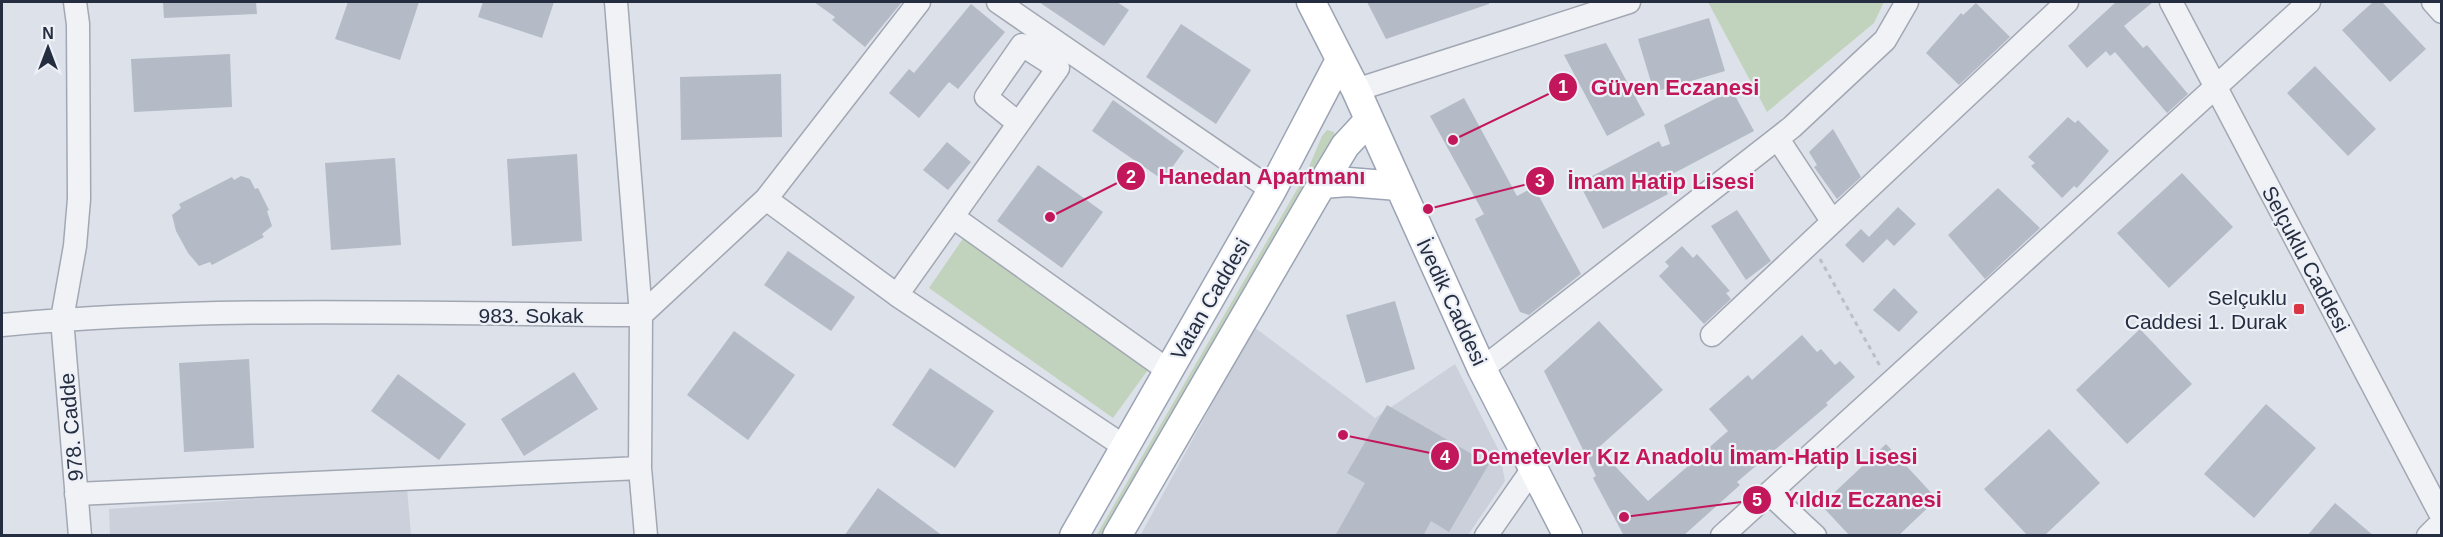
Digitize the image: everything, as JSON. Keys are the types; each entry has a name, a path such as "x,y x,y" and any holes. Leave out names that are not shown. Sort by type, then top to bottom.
{"main road":[{"name":"İvedik Caddesi","path":"1311,2 1356,90 1482,369 1568,536"},
{"name":"Vatan Caddesi","path":"1074,536 1272,190 1340,60"},
{"name":"Vatan Caddesi","path":"1117,536 1345,146 1369,120"},
{"path":"1322,184 1348,182 1398,186"}],"street":[{"name":"978. Cadde","path":"75,2 78,24 79,199 75,246 62,319 80,536"},
{"path":"616,2 641,315 640,468 646,536"},
{"path":"641,315 766,199 919,2"},
{"path":"998,2 1272,190"},
{"path":"1356,90 1629,2"},
{"path":"1482,369 1778,139 1885,40 1907,2"},
{"path":"1712,335 2067,2"},
{"name":"Selçuklu Caddesi","path":"2171,2 2442,517"},
{"path":"1722,536 2309,2"},
{"path":"2433,2 2442,12"},
{"path":"897,295 1018,123"},
{"path":"1778,139 1832,221"},
{"path":"766,199 897,295 1125,447"},
{"path":"952,217 1168,371"},
{"name":"983. Sokak","path":"2,325 62,319 216,313 641,315"},
{"path":"1486,536 1534,467"},
{"path":"76,494 640,468"},
{"path":"1769,492 1815,536"},
{"path":"2428,536 2442,522"}],"path":[{"path":"1810,242 1890,383"}],"shaded area":[{"path":"1254,327 1375,418 1455,364 1499,451 1505,481 1468,535 1140,536"},
{"path":"407,488 411,535 110,535 109,509"}],"green space":[{"path":"1708,2 1884,2 1874,23 1767,112"},
{"path":"1327,130 1334,132 1335,136 1103,535 1096,536 1306,174 1322,136"},
{"path":"964,237 1150,367 1113,418 929,288"}],"building":[{"path":"163,2 256,2 257,14 164,18"},
{"path":"348,2 419,2 400,60 335,39"},
{"path":"483,2 554,2 542,38 478,17"},
{"path":"814,2 902,2 865,47 832,20 835,17"},
{"path":"1039,2 1117,2 1129,10 1104,46"},
{"path":"1367,2 1489,2 1489,4 1386,39"},
{"path":"2116,2 2153,2 2124,26 2143,48 2147,45 2188,94 2167,113 2115,52 2110,56 2106,51 2087,68 2068,46"},
{"path":"2373,2 2382,2 2426,49 2390,82 2342,30"},
{"path":"1976,3 2010,37 1959,85 1926,53 1961,13 1963,15"},
{"path":"971,4 1005,32 958,89 949,82 919,118 889,93 909,69 914,73"},
{"path":"1709,18 1725,71 1654,92 1638,39"},
{"path":"1181,24 1251,70 1216,124 1146,77"},
{"path":"1606,43 1645,115 1607,136 1564,55"},
{"path":"230,54 232,107 134,112 131,59"},
{"path":"2315,66 2376,129 2348,156 2287,93"},
{"path":"781,74 782,137 681,140 680,77"},
{"path":"1732,90 1754,131 1661,180 1668,194 1603,229 1579,183 1659,141 1662,147 1670,144 1664,125"},
{"path":"1464,98 1517,196 1534,187 1581,274 1529,315 1520,312 1475,219 1484,214 1430,116"},
{"path":"1113,100 1184,151 1163,180 1092,131"},
{"path":"2068,117 2075,123 2078,120 2109,151 2077,188 2074,186 2062,198 2031,166 2035,163 2028,157"},
{"path":"1833,129 1861,177 1837,199 1814,167 1817,165 1809,152"},
{"path":"947,142 971,162 948,190 923,170"},
{"path":"577,154 582,241 512,246 507,159"},
{"path":"395,158 401,245 331,250 325,163"},
{"path":"1038,165 1103,212 1062,268 997,221"},
{"path":"2182,173 2233,227 2169,288 2117,233"},
{"path":"241,176 250,179 255,189 258,188 269,210 267,211 272,226 262,234 264,237 246,247 212,265 210,262 199,266 188,253 176,231 172,215 181,208 179,204 232,177 234,180"},
{"path":"1998,188 2040,228 1985,279 1948,235"},
{"path":"1898,207 1916,224 1894,246 1887,239 1863,263 1845,245 1861,229 1869,237"},
{"path":"1737,210 1771,261 1746,280 1711,226"},
{"path":"1682,246 1693,258 1697,254 1730,291 1726,293 1731,299 1704,324 1659,276 1669,266 1665,262"},
{"path":"788,251 855,297 831,331 764,285"},
{"path":"1894,288 1918,312 1899,332 1873,310"},
{"path":"1395,301 1415,369 1366,383 1346,315"},
{"path":"1599,321 1663,390 1598,448 1648,501 1728,431 1709,409 1748,375 1752,380 1802,335 1817,352 1821,349 1835,365 1840,361 1855,377 1826,403 1828,405 1737,482 1740,485 1683,536 1624,536 1593,478 1596,476 1544,371"},
{"path":"2140,329 2192,384 2127,444 2076,390"},
{"path":"734,331 795,375 748,440 687,395"},
{"path":"249,359 254,448 184,452 179,363"},
{"path":"930,368 994,411 955,468 892,425"},
{"path":"574,372 598,409 524,456 501,419"},
{"path":"398,374 466,424 439,460 371,411"},
{"path":"2266,404 2316,448 2254,518 2204,474"},
{"path":"1387,405 1489,464 1449,532 1431,521 1423,536 1335,536 1365,483 1347,473"},
{"path":"2049,429 2100,483 2044,536 2028,536 1984,489"},
{"path":"1886,444 1937,499 1898,536 1850,536 1821,505"},
{"path":"878,488 943,536 844,536"},
{"path":"2335,503 2374,536 2307,536"}],"place":[{"name":"Güven Eczanesi","path":"1453,140"},
{"name":"İmam Hatip Lisesi","path":"1428,209"},
{"name":"Hanedan Apartmanı","path":"1050,217"},
{"name":"Selçuklu Caddesi 1. Durak","path":"2299,309"},
{"name":"Demetevler Kız Anadolu İmam-Hatip Lisesi","path":"1343,435"},
{"name":"Yıldız Eczanesi","path":"1624,517"}]}
